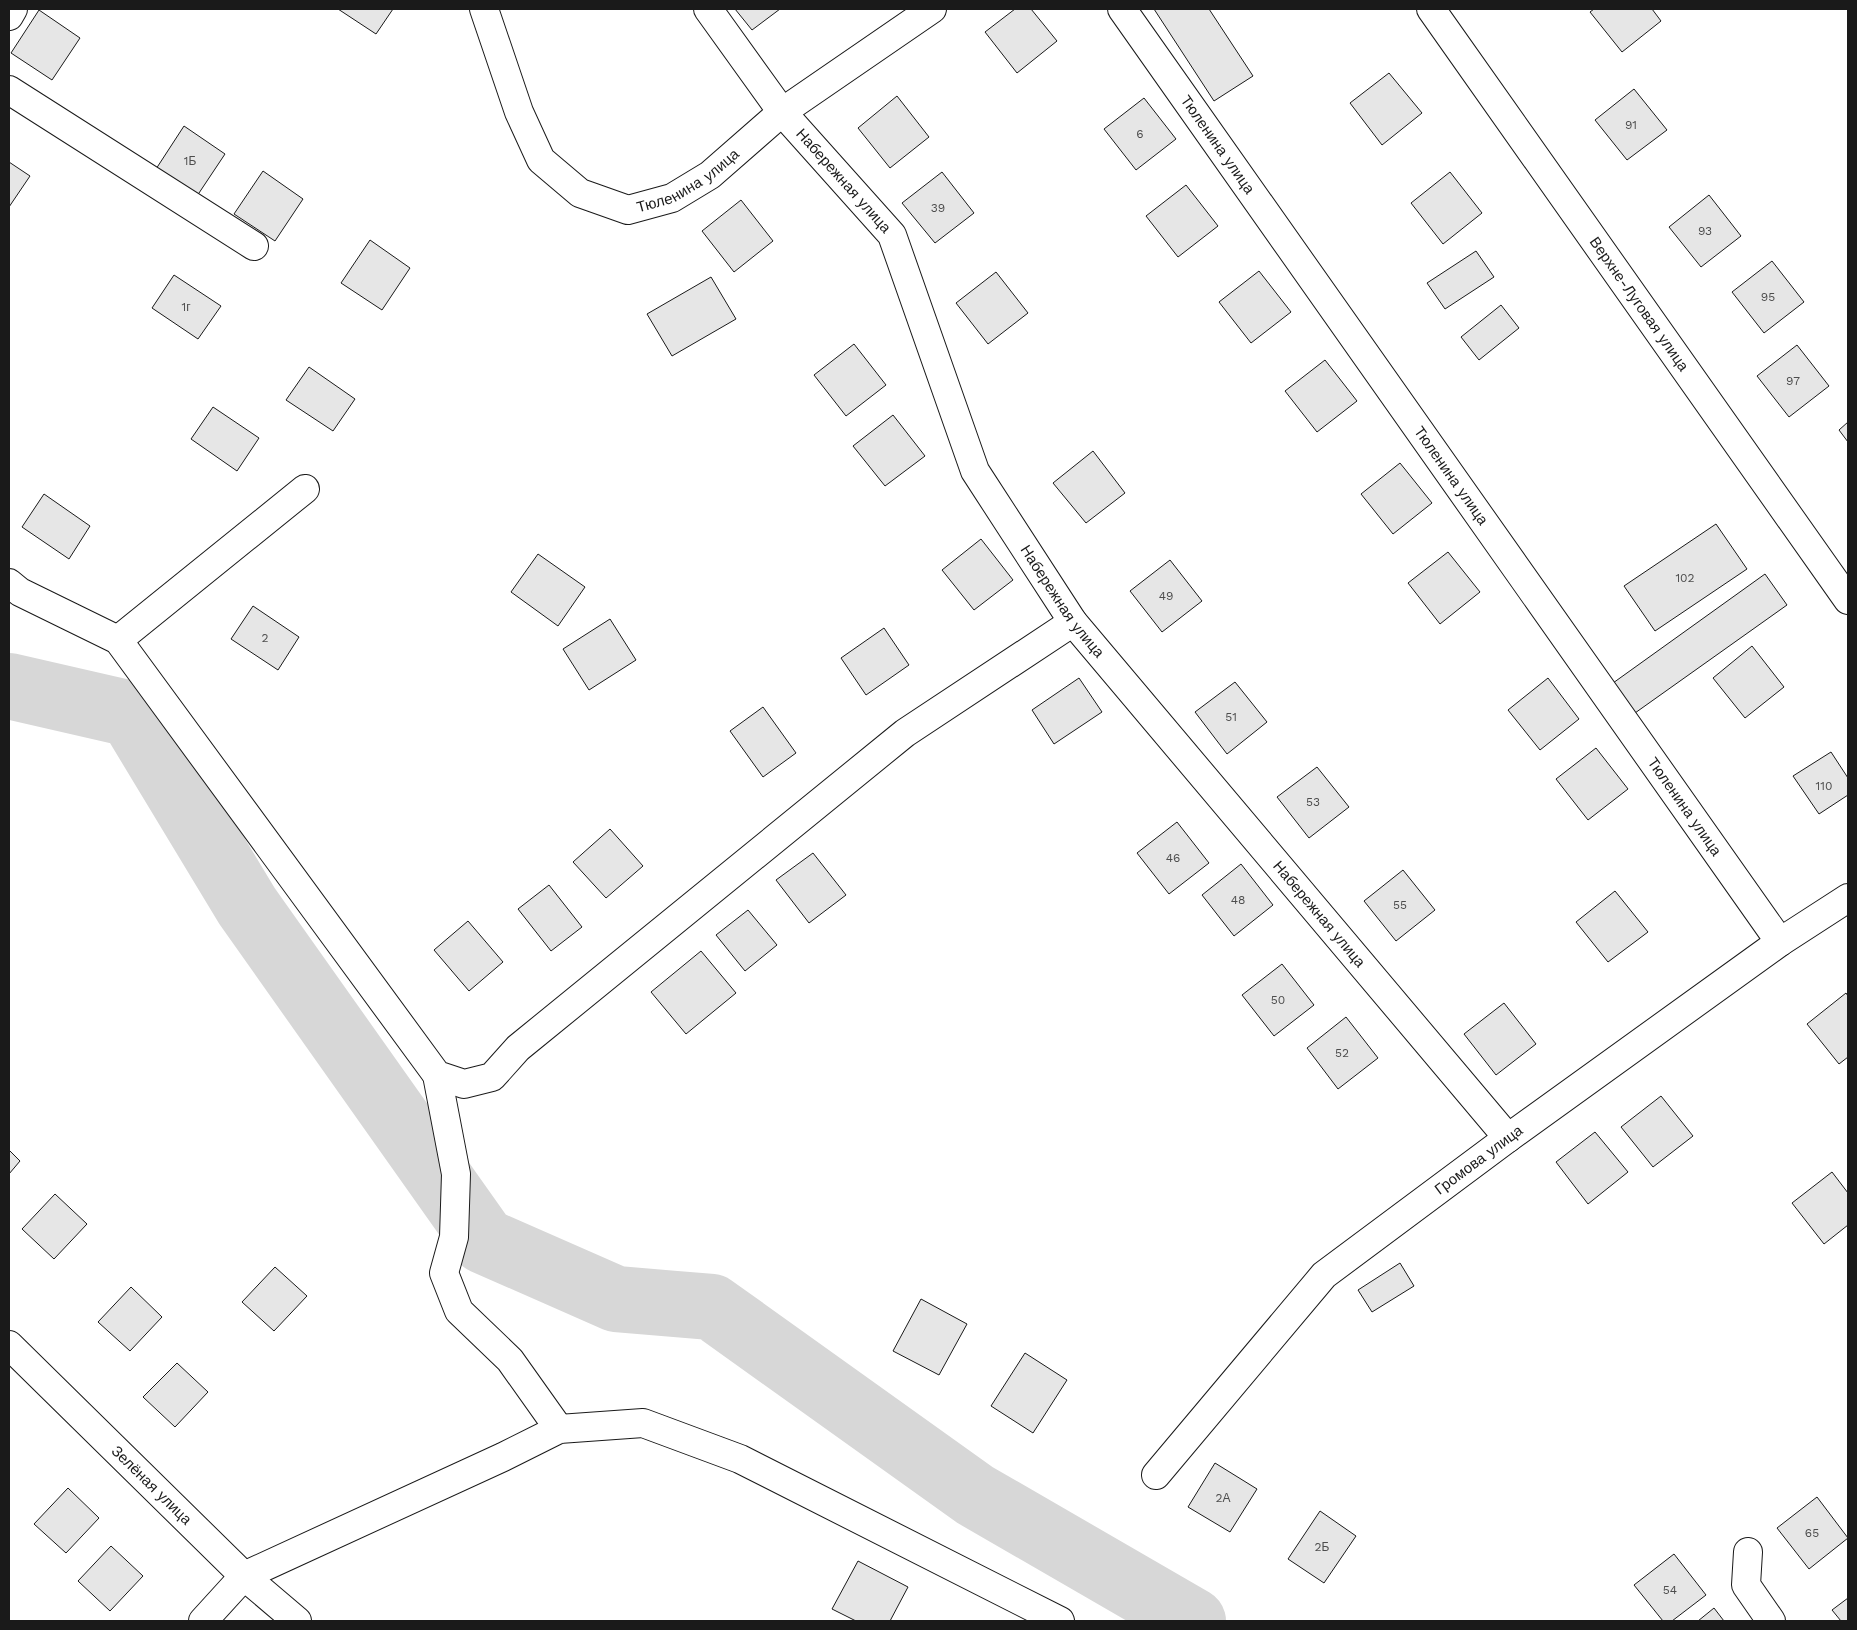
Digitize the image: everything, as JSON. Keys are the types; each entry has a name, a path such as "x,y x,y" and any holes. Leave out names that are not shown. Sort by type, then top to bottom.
{"street":[{"path":"9,16 14,9"},
{"name":"Тюленина улица","path":"484,9 520,112 541,160 580,193 628,210 672,198 710,175 782,112 932,9"},
{"name":"Набережная улица","path":"708,9 782,112 892,235 975,471 1073,622 1508,1138"},
{"name":"Тюленина улица","path":"1122,9 1780,942"},
{"name":"Верхне-Луговая улица","path":"1431,9 1848,600"},
{"path":"9,90 254,246"},
{"path":"118,640 305,489"},
{"path":"9,584 20,592 118,640 437,1075 456,1174 454,1238 444,1273 459,1311 510,1360 559,1429"},
{"path":"437,1075 464,1084 492,1077 525,1042 905,733 1073,622"},
{"name":"Громова улица","path":"1156,1475 1324,1275 1508,1138 1780,942 1848,898"},
{"name":"Зелёная улица","path":"9,1344 244,1576 297,1621"},
{"path":"203,1621 244,1576 503,1457 559,1429 643,1423 740,1459 1060,1621"},
{"path":"1748,1552 1746,1585 1770,1621"}],"building":[{"path":"338,9 393,9 376,34"},
{"path":"735,9 780,9 752,30"},
{"path":"1015,9 1031,9 1057,41 1017,73 985,32"},
{"path":"1154,9 1209,9 1253,76 1214,101"},
{"path":"1594,9 1652,9 1661,21 1622,52 1590,12"},
{"path":"39,10 80,38 52,80 11,53"},
{"path":"1389,73 1422,113 1382,145 1350,103"},
{"path":"1634,89 1667,130 1627,160 1595,120"},
{"path":"897,96 929,137 890,168 858,128"},
{"path":"1144,98 1176,139 1136,170 1104,129"},
{"path":"184,126 225,154 197,196 156,169"},
{"path":"9,162 30,176 9,207"},
{"path":"263,171 303,199 275,241 234,214"},
{"path":"942,172 974,213 935,243 902,203"},
{"path":"1450,172 1482,213 1443,244 1411,203"},
{"path":"1186,185 1218,226 1178,257 1146,216"},
{"path":"1709,195 1741,236 1701,267 1669,227"},
{"path":"741,200 773,241 734,272 702,231"},
{"path":"370,240 410,268 382,310 341,283"},
{"path":"1476,251 1494,277 1445,309 1427,283"},
{"path":"1772,261 1804,302 1764,333 1732,292"},
{"path":"1259,271 1291,312 1251,343 1219,302"},
{"path":"996,272 1028,313 988,344 956,303"},
{"path":"174,275 221,306 198,339 152,308"},
{"path":"711,277 736,319 672,356 647,314"},
{"path":"1501,305 1519,328 1479,360 1461,337"},
{"path":"854,344 886,385 846,416 814,375"},
{"path":"1797,345 1829,386 1789,417 1757,376"},
{"path":"1325,360 1357,401 1317,432 1285,391"},
{"path":"309,367 355,399 333,431 286,400"},
{"path":"213,407 259,438 237,471 191,439"},
{"path":"893,415 925,456 885,486 853,446"},
{"path":"1848,422 1848,442 1839,430"},
{"path":"1093,451 1125,493 1086,523 1053,483"},
{"path":"1400,463 1432,503 1393,534 1361,494"},
{"path":"44,494 90,526 69,559 22,527"},
{"path":"1716,524 1747,569 1655,631 1624,586"},
{"path":"981,539 1013,580 974,610 942,570"},
{"path":"1448,552 1480,592 1440,624 1408,583"},
{"path":"538,554 585,587 558,626 511,592"},
{"path":"1170,560 1202,601 1162,632 1130,591"},
{"path":"1765,574 1787,605 1635,713 1613,683"},
{"path":"253,606 299,637 278,670 231,639"},
{"path":"610,619 636,660 589,690 563,649"},
{"path":"884,628 909,665 866,695 841,658"},
{"path":"1752,646 1784,687 1745,718 1713,678"},
{"path":"1079,678 1102,712 1054,744 1032,710"},
{"path":"1548,678 1579,719 1540,750 1508,710"},
{"path":"1235,682 1267,722 1227,754 1195,712"},
{"path":"763,707 796,753 763,777 730,731"},
{"path":"1596,748 1628,789 1588,820 1556,779"},
{"path":"1831,752 1848,778 1848,795 1819,814 1793,776"},
{"path":"1317,767 1349,807 1309,838 1277,797"},
{"path":"1177,822 1209,863 1169,894 1137,853"},
{"path":"610,829 643,866 606,898 573,862"},
{"path":"813,853 846,895 809,923 776,880"},
{"path":"1241,864 1273,905 1234,936 1202,895"},
{"path":"1403,870 1435,910 1396,941 1364,901"},
{"path":"549,885 582,927 551,951 518,909"},
{"path":"1615,891 1648,932 1608,962 1576,922"},
{"path":"748,910 777,945 745,971 716,935"},
{"path":"468,921 503,962 469,991 434,950"},
{"path":"701,951 736,993 686,1034 651,992"},
{"path":"1282,964 1314,1005 1274,1036 1242,995"},
{"path":"1846,993 1848,996 1848,1057 1839,1064 1807,1024"},
{"path":"1504,1003 1536,1044 1496,1075 1464,1034"},
{"path":"1346,1017 1378,1058 1338,1089 1307,1048"},
{"path":"1661,1096 1693,1136 1653,1167 1621,1127"},
{"path":"1595,1132 1628,1172 1588,1204 1556,1162"},
{"path":"9,1150 20,1161 9,1174"},
{"path":"1832,1172 1848,1193 1848,1225 1824,1244 1792,1203"},
{"path":"55,1194 87,1224 54,1259 22,1229"},
{"path":"1400,1263 1414,1286 1372,1312 1358,1290"},
{"path":"275,1267 307,1296 274,1331 242,1302"},
{"path":"131,1287 162,1317 130,1351 98,1322"},
{"path":"921,1299 967,1324 939,1375 893,1351"},
{"path":"1025,1353 1067,1380 1033,1433 991,1406"},
{"path":"177,1363 208,1392 175,1427 143,1397"},
{"path":"1215,1463 1257,1489 1230,1532 1188,1507"},
{"path":"68,1488 99,1518 66,1553 34,1524"},
{"path":"1817,1497 1848,1538 1809,1569 1777,1528"},
{"path":"1320,1511 1356,1536 1324,1583 1288,1559"},
{"path":"111,1546 143,1576 110,1611 78,1581"},
{"path":"1674,1554 1706,1595 1672,1621 1663,1621 1634,1585"},
{"path":"858,1561 908,1587 890,1621 856,1621 832,1609"},
{"path":"1848,1598 1848,1621 1841,1621 1832,1610"},
{"path":"1714,1608 1724,1621 1698,1621"}],"waterway":[{"path":"9,686 131,714 247,906 484,1241 616,1299 712,1307 975,1495 1193,1621"}]}
